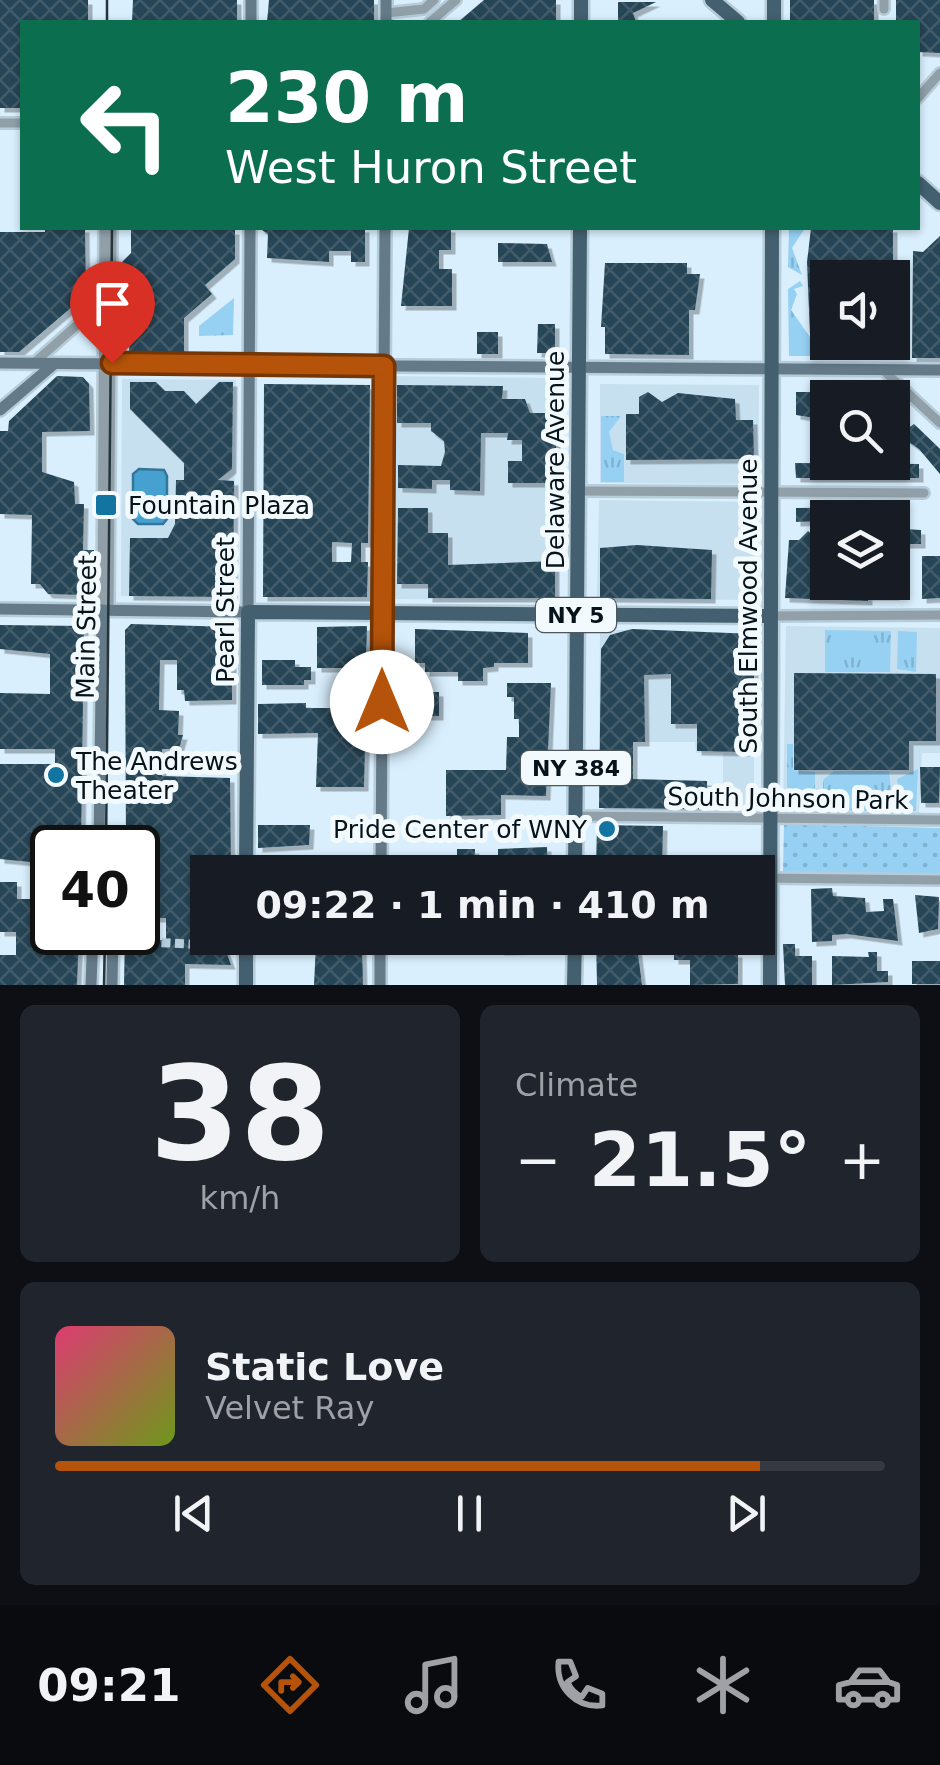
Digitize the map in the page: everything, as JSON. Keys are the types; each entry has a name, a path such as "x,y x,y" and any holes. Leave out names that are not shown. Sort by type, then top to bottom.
{"main road":[{"path":"712,0 736,20"},
{"path":"920,184 940,203"},
{"name":"Delaware Avenue","path":"575,855 580,230"},
{"name":"South Elmwood Avenue","path":"766,855 770,818 772,230"},
{"name":"NY 5","path":"248,612 770,616"},
{"name":"Pearl Street","path":"246,855 248,612"},
{"path":"242,955 246,985"},
{"path":"574,955 574,985"},
{"name":"South Elmwood Avenue","path":"768,955 770,985"}],"street":[{"path":"386,12 424,10 434,0"},
{"path":"432,20 456,0"},
{"path":"920,96 940,73"},
{"name":"Main Street","path":"108,230 104,301 109,363"},
{"name":"Main Street","path":"103,825 108,230"},
{"name":"Pearl Street","path":"248,612 250,230"},
{"path":"381,855 385,230"},
{"path":"34,363 104,301"},
{"path":"0,362 940,370"},
{"path":"0,410 55,363"},
{"path":"883,370 940,423"},
{"path":"578,491 924,493"},
{"path":"0,609 248,612"},
{"path":"770,616 940,615"},
{"name":"South Johnson Park","path":"576,816 940,820"},
{"path":"775,878 940,880"},
{"path":"91,985 92,955"},
{"path":"112,955 112,985"},
{"path":"380,955 380,985"}],"shaded area":[{"path":"393,376 559,378 564,382 557,600 394,599"},
{"path":"122,379 236,380 233,598 121,596"},
{"path":"600,384 759,385 758,484 600,483"},
{"path":"599,500 757,502 756,600 597,599"},
{"path":"786,626 940,628 940,753 922,753 919,815 783,813"},
{"path":"600,630 671,630 671,723 754,724 754,809 723,809 723,753 696,753 695,742 599,742"}],"green space":[{"path":"789,230 804,230 792,248 802,275 788,267"},
{"path":"800,281 803,286 794,289 797,294 791,310 810,337 810,356 789,356 788,289"},
{"path":"234,298 233,335 199,336 199,326"},
{"path":"601,416 621,416 609,432 613,450 624,454 624,482 601,482"},
{"path":"825,630 891,631 890,672 825,672"},
{"path":"898,631 917,632 916,672 897,669"},
{"path":"787,744 793,744 793,770 815,772 815,809 787,806"},
{"path":"918,769 916,811 900,811 897,779"},
{"path":"834,771 889,771 893,811 823,810 823,780"},
{"path":"784,824 940,828 940,875 783,873"}],"water":[{"path":"139,469 164,470 167,476 167,519 163,524 138,524 133,519 133,474"}],"building":[{"path":"0,0 88,0 88,20 20,20 20,108 0,108"},
{"path":"133,0 237,0 237,20 132,20"},
{"path":"269,0 374,0 374,20 267,20"},
{"path":"484,0 556,0 556,20 460,20"},
{"path":"790,0 874,0 874,20 790,20"},
{"path":"896,0 940,0 940,53 920,52 920,20 896,20"},
{"path":"618,2 656,2 633,13 635,20 618,20"},
{"path":"85,230 86,295 19,352 0,352 0,232"},
{"path":"131,230 235,230 235,259 205,285 212,294 184,318 184,355 129,355 130,317 135,306 120,288 126,283 122,262 131,253"},
{"path":"262,230 365,230 365,262 351,262 351,251 329,251 329,262 267,258 268,234"},
{"path":"409,230 451,230 451,250 439,250 439,269 452,269 452,306 401,306"},
{"path":"811,230 893,230 893,260 810,260 810,334 807,262"},
{"path":"940,236 940,358 912,358 913,251 923,252"},
{"path":"498,243 547,244 552,262 498,262"},
{"path":"605,263 687,263 687,274 700,274 695,310 689,310 689,355 605,354 605,327 601,327"},
{"path":"538,324 555,324 555,353 537,353"},
{"path":"477,332 498,332 498,354 477,354"},
{"path":"57,376 83,377 89,384 90,431 42,432 42,472 74,482 75,504 84,504 83,550 94,550 94,576 83,564 82,595 48,594 40,584 31,584 32,515 0,514 0,431 8,431 9,421"},
{"path":"130,382 156,382 165,391 184,391 196,404 219,382 233,382 232,469 218,480 234,481 233,597 129,596 130,538 168,538 175,524 176,480 184,480 184,463 130,409"},
{"path":"264,384 370,385 368,543 361,543 361,562 368,562 367,597 263,597","holes":["332,542 352,543 351,562 332,562"]},
{"path":"397,385 503,386 502,399 525,399 530,413 557,413 555,483 508,483 508,461 522,461 522,440 507,440 508,433 481,433 480,491 450,490 450,480 432,480 432,489 398,488 398,465 441,466 445,452 444,441 431,431 431,423 397,423"},
{"path":"648,392 662,402 678,393 735,399 736,420 753,420 754,459 626,460 626,414 639,414 639,397"},
{"path":"796,392 810,392 810,417 796,415"},
{"path":"914,424 940,449 940,474 910,443 910,427"},
{"path":"795,463 810,463 810,478 796,478"},
{"path":"910,464 919,464 919,478 910,478"},
{"path":"398,508 428,508 428,533 448,533 448,565 555,561 555,598 428,598 428,584 397,584"},
{"path":"796,508 810,508 810,521 796,522"},
{"path":"910,529 921,530 921,544 910,544"},
{"path":"810,533 810,599 785,598 789,540 799,540"},
{"path":"637,545 712,550 711,599 600,598 600,548"},
{"path":"922,556 940,556 940,598 922,599"},
{"path":"131,624 232,627 232,700 185,701 184,690 177,690 177,660 160,660 159,710 179,711 178,735 183,735 179,749 162,749 162,776 230,778 231,855 190,855 190,955 227,955 231,965 185,964 185,985 124,985 125,955 160,955 160,940 166,940 166,918 160,918 160,825 126,825 125,630"},
{"path":"0,625 84,626 81,825 30,825 30,862 0,859 0,764 55,764 55,749 0,749 0,693 50,694 50,654 0,649"},
{"path":"367,626 366,662 359,662 359,668 317,668 317,627"},
{"path":"415,629 528,633 528,663 494,663 494,667 483,668 483,681 458,681 458,672 425,672 425,663 415,663"},
{"path":"632,629 754,634 754,724 746,724 745,752 697,751 697,724 671,724 671,674 644,675 645,742 633,742 633,779 707,781 707,809 599,808 601,649 610,635"},
{"path":"262,660 295,660 295,667 311,667 311,680 304,680 304,685 262,685"},
{"path":"794,673 936,674 936,741 909,741 909,770 794,770"},
{"path":"507,683 551,683 546,796 501,795 501,815 446,816 446,770 506,770 507,737 519,737 519,719 514,719 514,697 507,697"},
{"path":"395,692 439,692 439,716 395,716"},
{"path":"306,703 306,708 366,708 364,787 316,787 318,733 258,734 258,704"},
{"path":"920,767 940,767 939,803 921,803"},
{"path":"258,825 310,825 309,845 258,848"},
{"path":"597,825 663,826 662,855 596,855"},
{"path":"547,847 547,855 498,855 498,849"},
{"path":"457,849 475,849 475,855 457,855"},
{"path":"0,882 17,882 17,899 30,899 30,955 78,955 77,985 0,985 0,955 16,955 16,932 0,932"},
{"path":"832,888 833,896 865,898 866,912 884,911 883,899 893,899 898,941 847,934 832,935 832,941 812,942 811,889"},
{"path":"915,895 939,897 938,929 919,933"},
{"path":"783,944 795,944 795,956 812,956 812,985 785,985"},
{"path":"868,952 877,952 877,971 888,971 888,982 832,985 832,956 869,957"},
{"path":"315,955 362,955 363,985 314,985"},
{"path":"596,955 638,955 642,985 597,985"},
{"path":"674,955 738,955 738,984 690,985 690,960 674,960"},
{"path":"912,961 940,961 940,984 912,984"}],"tunnel":[{"path":"160,943 190,944"}],"tram line":[{"path":"107,0 107,20"},
{"path":"106,825 112,230"},
{"path":"104,985 105,955"}],"place":[{"name":"Fountain Plaza","path":"106,505"},
{"name":"The Andrews Theater","path":"56,775"},
{"name":"Pride Center of WNY","path":"607,829"}],"route":[{"path":"112,363 384,366 382,702"}]}
